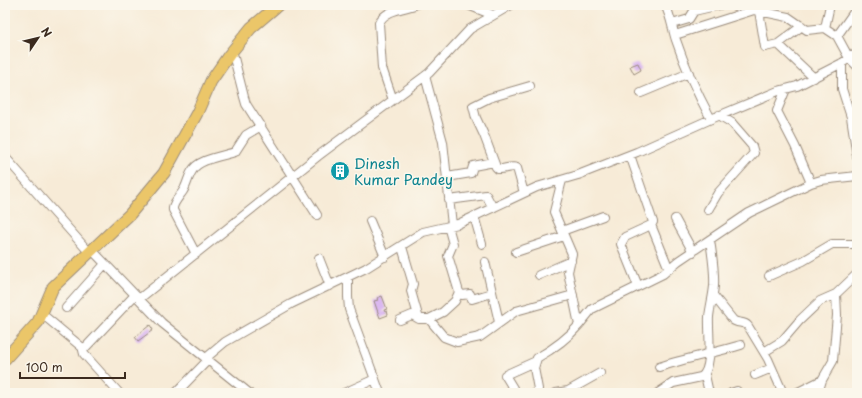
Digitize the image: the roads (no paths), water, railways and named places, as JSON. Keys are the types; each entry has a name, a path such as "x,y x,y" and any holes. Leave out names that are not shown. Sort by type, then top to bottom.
{"main road":[{"path":"5,359 38,322 52,287 130,214 164,173 197,113 211,81 232,50 251,28 278,5"}],"street":[{"path":"393,100 382,68 379,23 388,13 414,5"},
{"path":"468,5 490,11"},
{"path":"84,349 137,297 196,254 292,176 429,73 470,29 490,11 511,5"},
{"path":"665,5 670,14 675,35 693,85 711,119"},
{"path":"672,24 688,20 691,18 694,11 720,5"},
{"path":"825,28 830,5"},
{"path":"837,36 854,12 854,5"},
{"path":"675,35 754,10 788,17 807,30 825,28 837,36 846,61 842,89 851,117 857,156"},
{"path":"759,11 765,47 778,44 802,26"},
{"path":"778,44 814,78"},
{"path":"232,50 245,100 317,215"},
{"path":"176,393 207,359 225,342 291,304 348,277 385,257 423,232 458,224 537,187 578,175 630,155 719,115 778,91 797,86 846,61 857,53"},
{"path":"846,61 857,66"},
{"path":"640,93 689,73"},
{"path":"425,76 443,142 450,226 453,244 448,256 462,295 470,294 472,299 492,293"},
{"path":"524,193 514,166 498,169 476,118 474,106 489,98 530,86"},
{"path":"786,89 777,111 795,146 810,183"},
{"path":"708,210 718,193 754,153 752,146 732,123 719,115"},
{"path":"196,254 173,210 173,206 186,187 195,167 205,161 235,152 246,135 260,126"},
{"path":"630,155 653,222 651,225 669,269"},
{"path":"5,157 90,251 105,264 162,323 249,393"},
{"path":"447,177 471,172 473,166 494,162"},
{"path":"536,393 538,389 534,368 537,358 551,350 571,334 592,309 663,274 749,213 810,183 821,180 857,176"},
{"path":"562,180 554,212 572,254 568,272 579,325"},
{"path":"449,200 486,195 493,208"},
{"path":"474,216 482,244"},
{"path":"516,252 602,216"},
{"path":"675,219 693,252"},
{"path":"370,221 385,257"},
{"path":"638,286 621,246 622,241 625,237 651,225"},
{"path":"709,393 705,375 710,354 709,316 713,295 714,274 710,240"},
{"path":"769,276 803,261 832,244 857,244"},
{"path":"402,247 413,284 411,291 419,319"},
{"path":"319,258 330,286"},
{"path":"539,274 571,261"},
{"path":"485,262 499,322"},
{"path":"66,308 105,264"},
{"path":"764,352 782,341 800,320 820,302 836,294 857,274"},
{"path":"348,277 349,309 380,393"},
{"path":"400,320 411,315 419,319 429,319 443,312 455,301 460,292"},
{"path":"818,393 822,380 833,361 837,315 836,294"},
{"path":"429,319 444,337 455,342 478,338 499,322 521,309 573,295"},
{"path":"713,295 735,322 744,323 748,326 764,352 783,393"},
{"path":"42,314 84,349 84,354 118,393"},
{"path":"659,367 741,345"},
{"path":"516,393 505,375 536,361"},
{"path":"754,375 772,368"},
{"path":"556,393 568,391 600,373"},
{"path":"658,393 673,383 705,375"},
{"path":"344,393 375,379"},
{"path":"796,393 822,380"}],"place":[{"name":"Dinesh Kumar Pandey","path":"340,171"}]}
